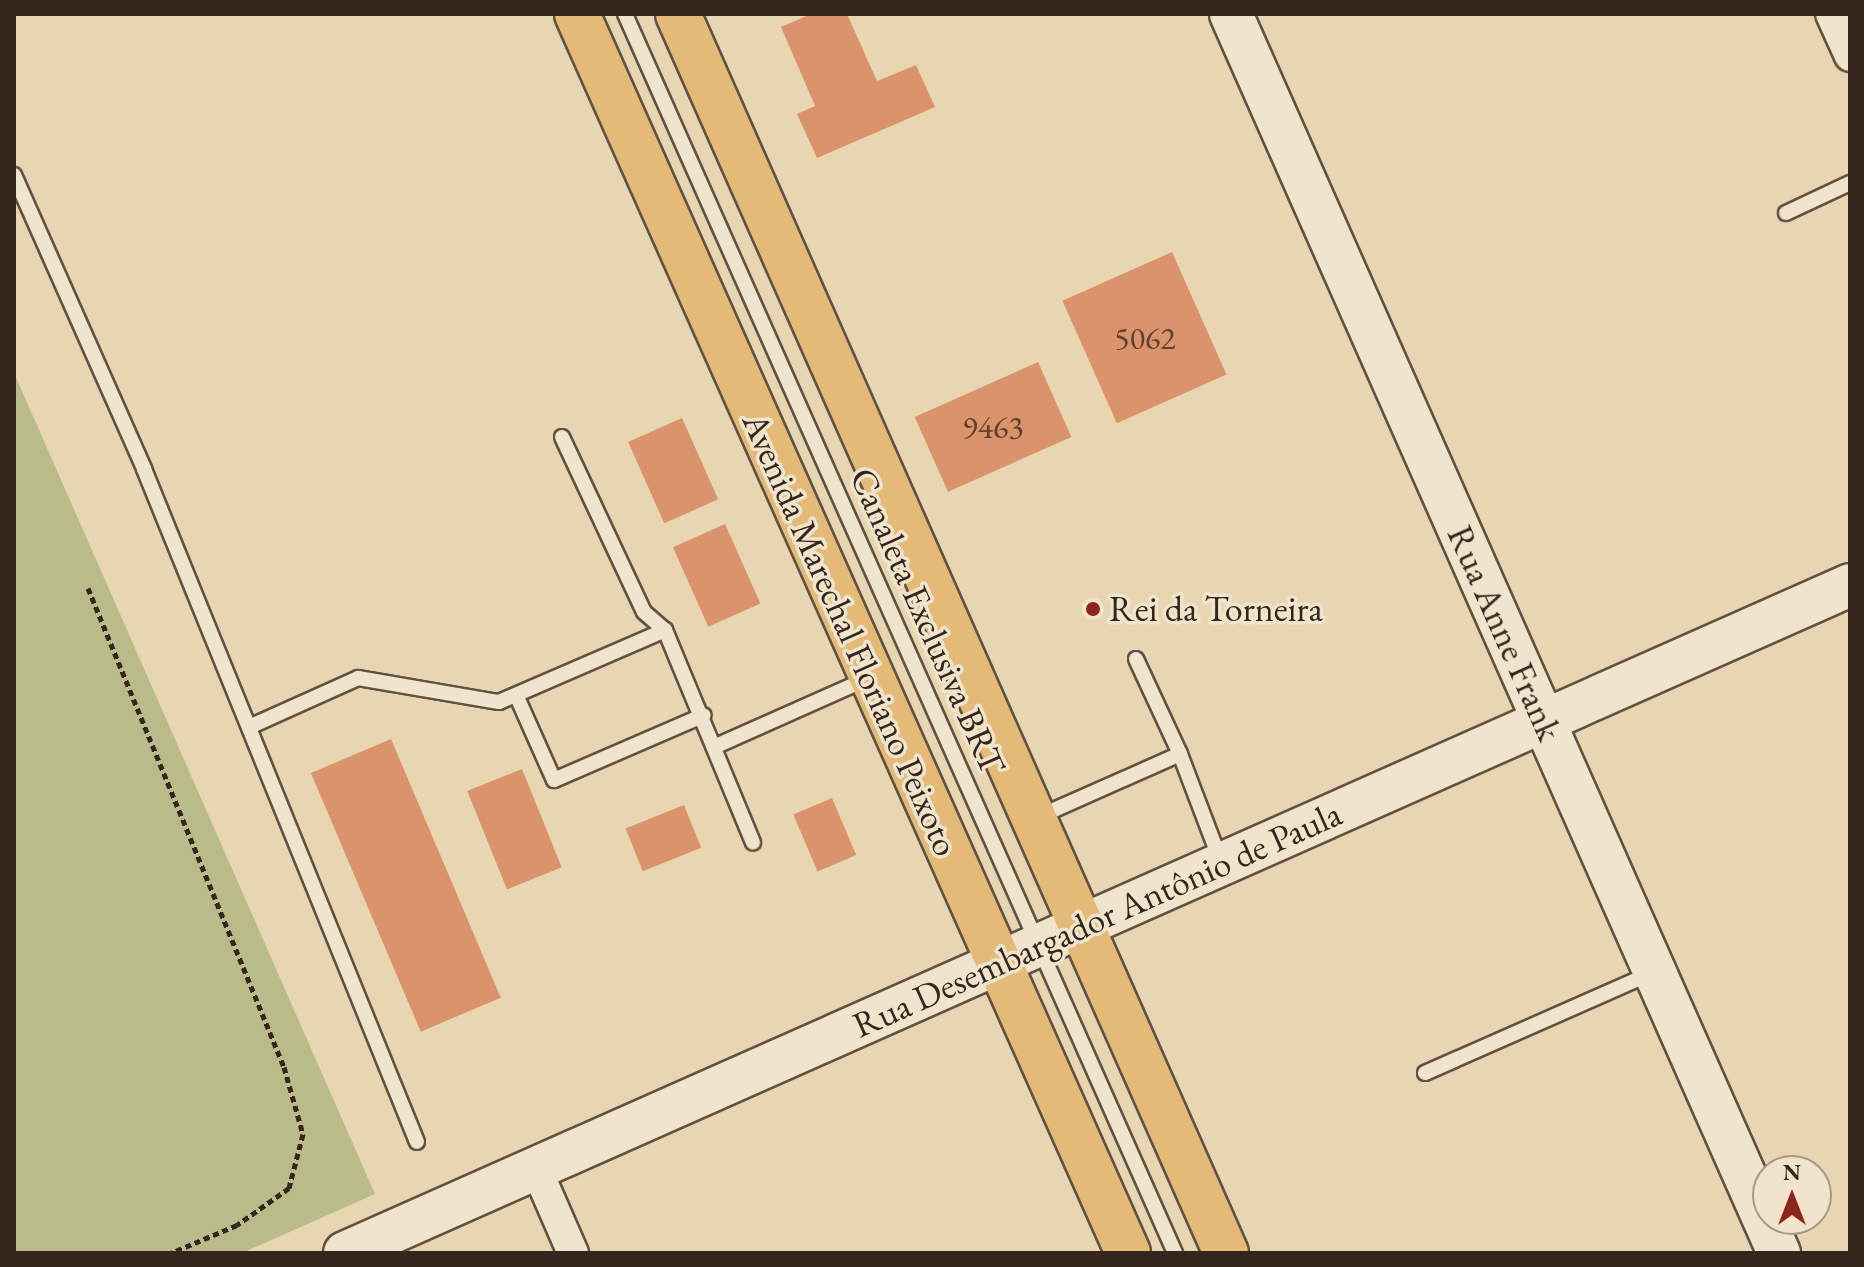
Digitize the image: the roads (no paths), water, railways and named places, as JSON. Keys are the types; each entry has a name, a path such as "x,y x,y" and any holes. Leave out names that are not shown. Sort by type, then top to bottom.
{"main road":[{"name":"Avenida Marechal Floriano Peixoto","path":"577,14 1128,1253"},
{"path":"678,14 1226,1253"},
{"name":"Rua Anne Frank","path":"1231,14 1779,1253"},
{"name":"Rua Desembargador Antônio de Paula","path":"345,1253 1850,585"}],"street":[{"path":"1831,14 1850,56"},
{"path":"536,1168 573,1253"}],"lane":[{"name":"Canaleta Exclusiva BRT","path":"625,14 1175,1253"},
{"path":"14,175 249,727 417,1142"},
{"path":"1786,213 1850,183"},
{"path":"562,437 644,612 665,630 704,715 753,842"},
{"path":"249,727 358,678 472,701 517,697 665,630"},
{"path":"1136,659 1180,754 1221,864"},
{"path":"716,746 870,677"},
{"path":"517,697 554,780 704,715"},
{"path":"1034,819 1180,754"},
{"path":"1425,1073 1655,972"}],"place":[{"name":"Rei da Torneira","path":"1093,609"}]}
